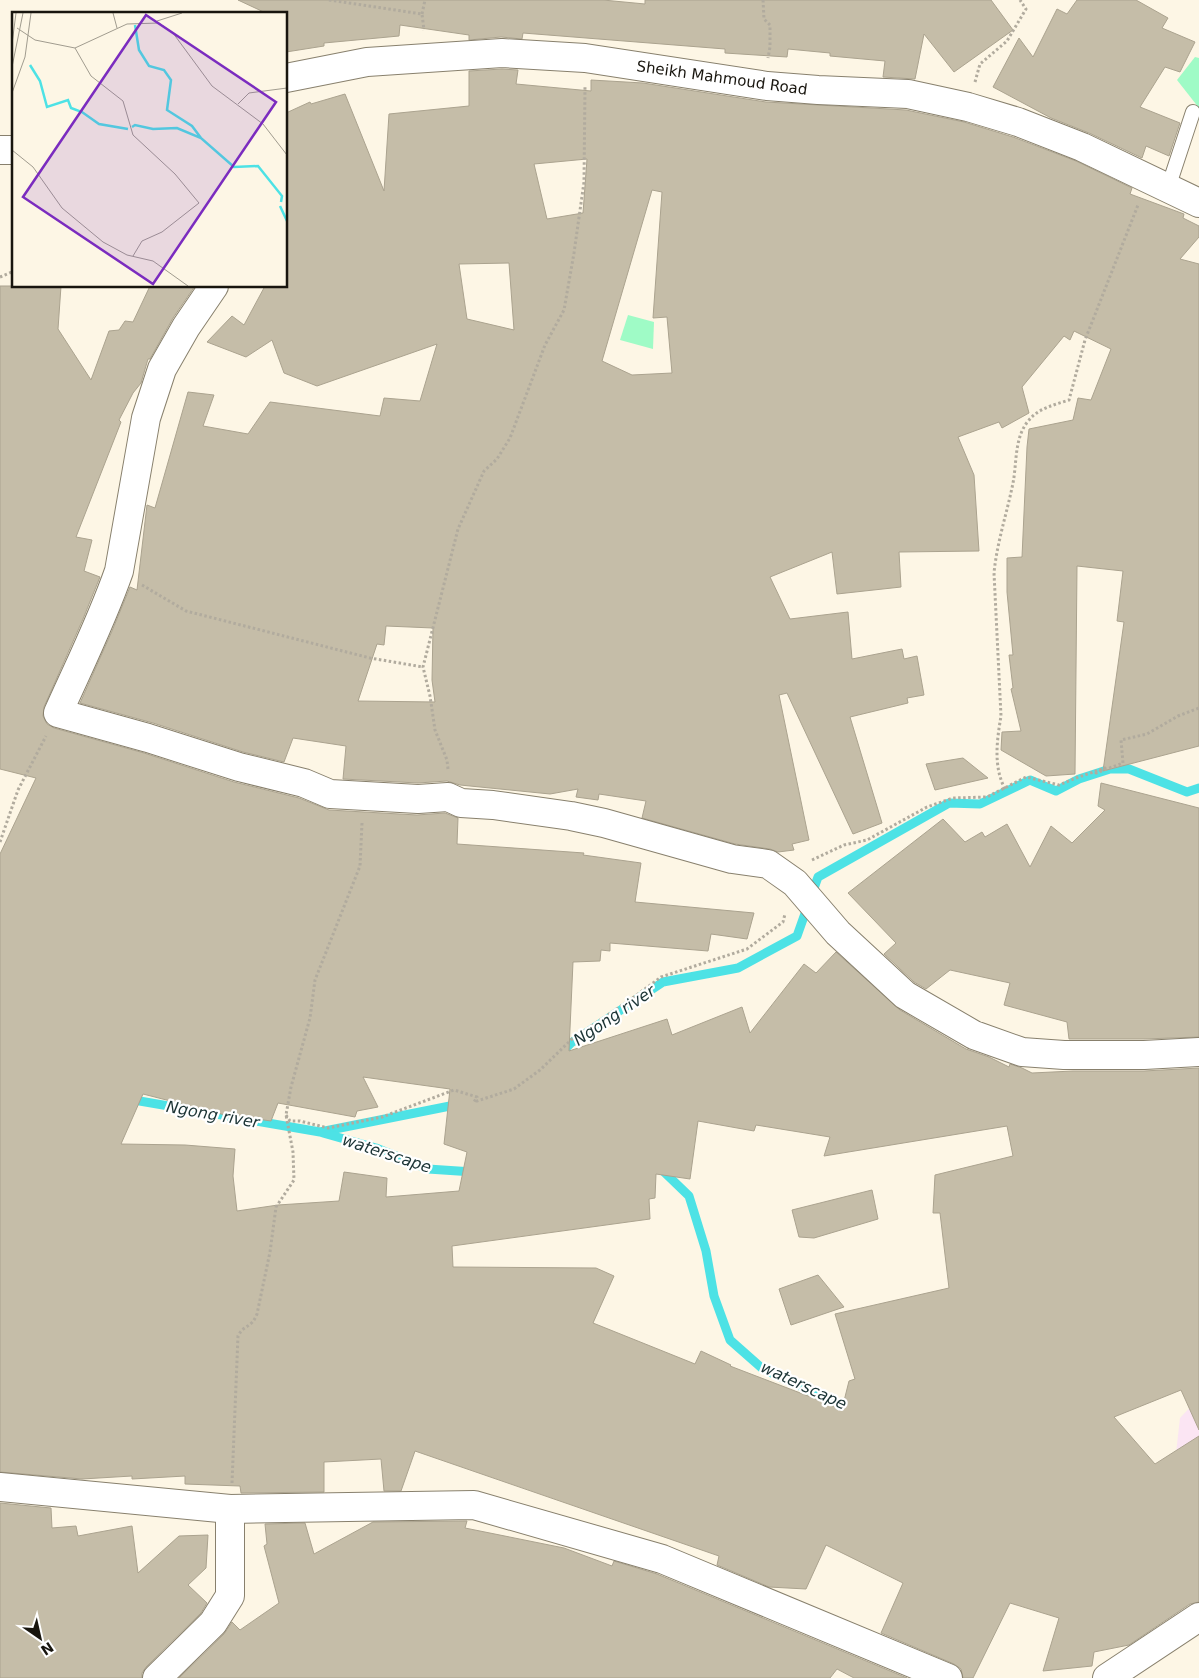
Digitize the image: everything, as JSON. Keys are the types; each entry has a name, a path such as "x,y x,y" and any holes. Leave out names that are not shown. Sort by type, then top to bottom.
{"street":[{"name":"Sheikh Mahmoud Road","path":"288,78 367,62 502,53 585,58 767,86 908,94 968,107 1046,132 1199,202"},
{"path":"213,288 186,327 162,369 146,418 119,571 58,713 148,738 239,767 304,783 330,794 418,799 448,797 461,803 492,804 571,816 604,823 732,859 768,864 795,883 838,933 905,995 974,1035 1022,1052 1084,1055 1144,1055 1199,1052"},
{"path":"0,1487 230,1509 474,1505 662,1559 948,1678"},
{"path":"158,1678 213,1623 230,1596 230,1509"},
{"path":"1109,1678 1199,1618"}],"lane":[{"path":"1158,183 1193,112"}],"path":[{"path":"328,0 422,14"},
{"path":"425,0 422,14 426,58"},
{"path":"762,0 764,19 770,25 767,86"},
{"path":"968,107 980,64 1007,41 1026,9 1020,0"},
{"path":"448,797 447,760 434,730 430,696 423,667 458,530 484,472 497,459 510,438 545,345 564,310 586,158 585,58"},
{"path":"1005,789 997,764 1001,716 994,573 996,551 1013,482 1018,441 1028,421 1041,409 1069,400 1086,340 1158,183"},
{"path":"0,277 12,272"},
{"path":"119,571 186,610 370,658 423,667"},
{"path":"286,1115 290,1121 300,1121 328,1128 382,1117 454,1090 476,1097 474,1102 514,1089 540,1070 572,1039 661,977 747,949 783,922 795,883 810,861 844,846 868,840 927,807 953,798 987,797 1026,777 1059,785 1123,763 1121,740 1147,734 1178,716 1199,708"},
{"path":"0,842 18,790 58,713"},
{"path":"230,1509 238,1336 242,1329 249,1327 254,1322 257,1314 270,1252 276,1206 294,1180 293,1152 286,1115 291,1087 310,1018 314,980 360,866 362,820 359,810 362,796"}],"shaded area":[{"path":"1199,1398 1199,1497 1175,1462 1180,1418"}],"green space":[{"path":"1195,57 1199,58 1199,108 1177,80"},
{"path":"628,315 654,322 653,349 620,340"}],"building":[{"path":"238,0 603,0 645,4 645,0 991,0 1013,30 954,72 924,34 915,79 883,77 885,61 830,56 830,53 788,49 787,57 725,53 725,49 523,33 522,39 501,37 469,40 469,35 400,25 399,36 324,43 324,46 288,52 288,12 264,12"},
{"path":"1077,0 1136,0 1168,18 1162,28 1195,42 1180,72 1165,67 1140,107 1180,123 1169,156 1146,146 1142,158 1089,133 1051,118 993,87 1019,38 1033,57 1057,9 1067,14"},
{"path":"502,69 518,70 516,84 591,91 591,80 643,83 766,102 906,110 964,122 1013,137 1076,161 1132,188 1130,194 1184,214 1183,218 1199,226 1199,237 1180,259 1199,264 1199,746 1103,771 1124,622 1117,621 1123,571 1077,566 1075,774 1046,776 1001,750 1002,732 1021,731 1011,689 1013,688 1009,655 1013,655 1007,592 1007,558 1022,557 1029,429 1073,420 1078,398 1091,400 1111,349 1074,331 1070,340 1064,336 1022,387 1029,413 1002,428 999,422 958,437 974,475 979,551 899,552 901,587 837,594 832,552 770,577 790,619 848,612 852,659 902,649 904,659 917,656 924,695 907,698 908,703 850,717 882,823 853,834 787,693 779,695 809,840 792,844 794,850 778,852 735,844 642,818 646,801 599,794 598,800 576,797 578,789 550,794 460,785 447,781 418,783 343,779 346,746 293,738 284,762 243,752 153,723 80,703 130,587 137,590 147,505 155,508 188,392 214,395 203,426 248,434 270,402 380,416 384,398 420,401 437,344 317,386 284,373 272,340 246,357 207,342 232,316 244,325 264,288 288,288 288,112 310,102 311,104 345,94 384,191 389,114 469,106 469,71","holes":["587,159 583,213 547,219 534,164","652,190 662,192 653,318 667,317 672,373 632,375 602,361","509,263 514,330 467,319 459,264","386,626 433,628 432,680 435,702 358,701 377,644 384,645"]},
{"path":"0,286 12,286 12,288 61,288 58,329 91,380 109,331 119,330 125,321 133,322 149,288 194,288 173,318 150,359 148,359 141,383 133,393 119,420 121,422 76,537 92,540 84,571 100,577 44,707 43,716 47,724 54,728 144,753 234,782 299,798 329,810 417,815 445,813 458,818 457,844 584,853 583,855 641,863 635,902 754,913 747,939 711,934 708,951 610,943 610,951 601,950 600,961 573,962 569,1051 667,1019 672,1035 742,1007 750,1033 804,964 816,973 836,952 900,1010 966,1049 989,1057 1009,1067 1010,1064 1032,1073 1199,1068 1199,1430 1181,1390 1114,1417 1155,1464 1199,1436 1199,1602 1190,1604 1129,1645 1094,1652 1092,1666 1043,1671 1059,1618 1010,1603 973,1678 963,1678 961,1669 954,1664 881,1633 903,1583 826,1545 806,1589 769,1587 717,1565 719,1556 415,1451 401,1491 384,1491 381,1459 324,1462 324,1492 241,1493 240,1486 185,1484 185,1476 132,1479 132,1476 82,1479 0,1472 0,854 36,778 0,769","holes":["363,1077 450,1089 444,1144 467,1152 459,1191 386,1197 387,1178 344,1172 339,1201 278,1205 237,1211 233,1176 235,1149 185,1145 121,1144 143,1094 237,1118 237,1116 271,1121 278,1103 355,1117 357,1111 378,1107","698,1121 754,1131 756,1125 830,1137 824,1156 1007,1126 1013,1156 935,1175 933,1213 940,1213 949,1288 835,1314 855,1379 849,1381 842,1409 730,1366 701,1351 695,1364 593,1323 614,1276 596,1268 453,1267 452,1246 650,1219 649,1199 655,1198 656,1174 690,1179"]},
{"path":"963,758 988,778 935,790 926,764"},
{"path":"1101,783 1199,808 1199,1037 1069,1039 1067,1022 1004,1005 1010,983 950,970 926,989 914,982 884,954 896,943 848,893 943,819 965,842 982,832 985,837 1007,824 1030,867 1051,826 1072,843 1105,810 1098,806"},
{"path":"872,1190 878,1219 814,1238 799,1237 792,1210"},
{"path":"818,1275 844,1307 791,1325 779,1289"},
{"path":"0,1503 51,1508 52,1528 76,1526 78,1536 132,1526 138,1573 179,1536 208,1535 206,1568 188,1585 207,1603 201,1613 146,1667 142,1673 142,1678 0,1678"},
{"path":"467,1521 465,1528 564,1548 612,1566 614,1561 657,1574 907,1678 854,1678 837,1669 830,1678 179,1678 224,1634 232,1622 240,1630 279,1603 264,1546 267,1544 265,1524 305,1523 314,1554 373,1522"}],"waterway":[{"name":"Ngong river","path":"561,1053 571,1043 663,982 738,968 797,936 818,877 949,803 980,804 1030,780 1056,791 1079,779 1110,769 1129,769 1187,792 1199,788"},
{"name":"Ngong river","path":"128,1099 320,1132 460,1104"},
{"name":"waterscape","path":"323,1133 376,1148 428,1169 473,1172"},
{"name":"waterscape","path":"660,1168 689,1196 706,1251 714,1296 730,1340 763,1369 848,1408 854,1407"}]}
